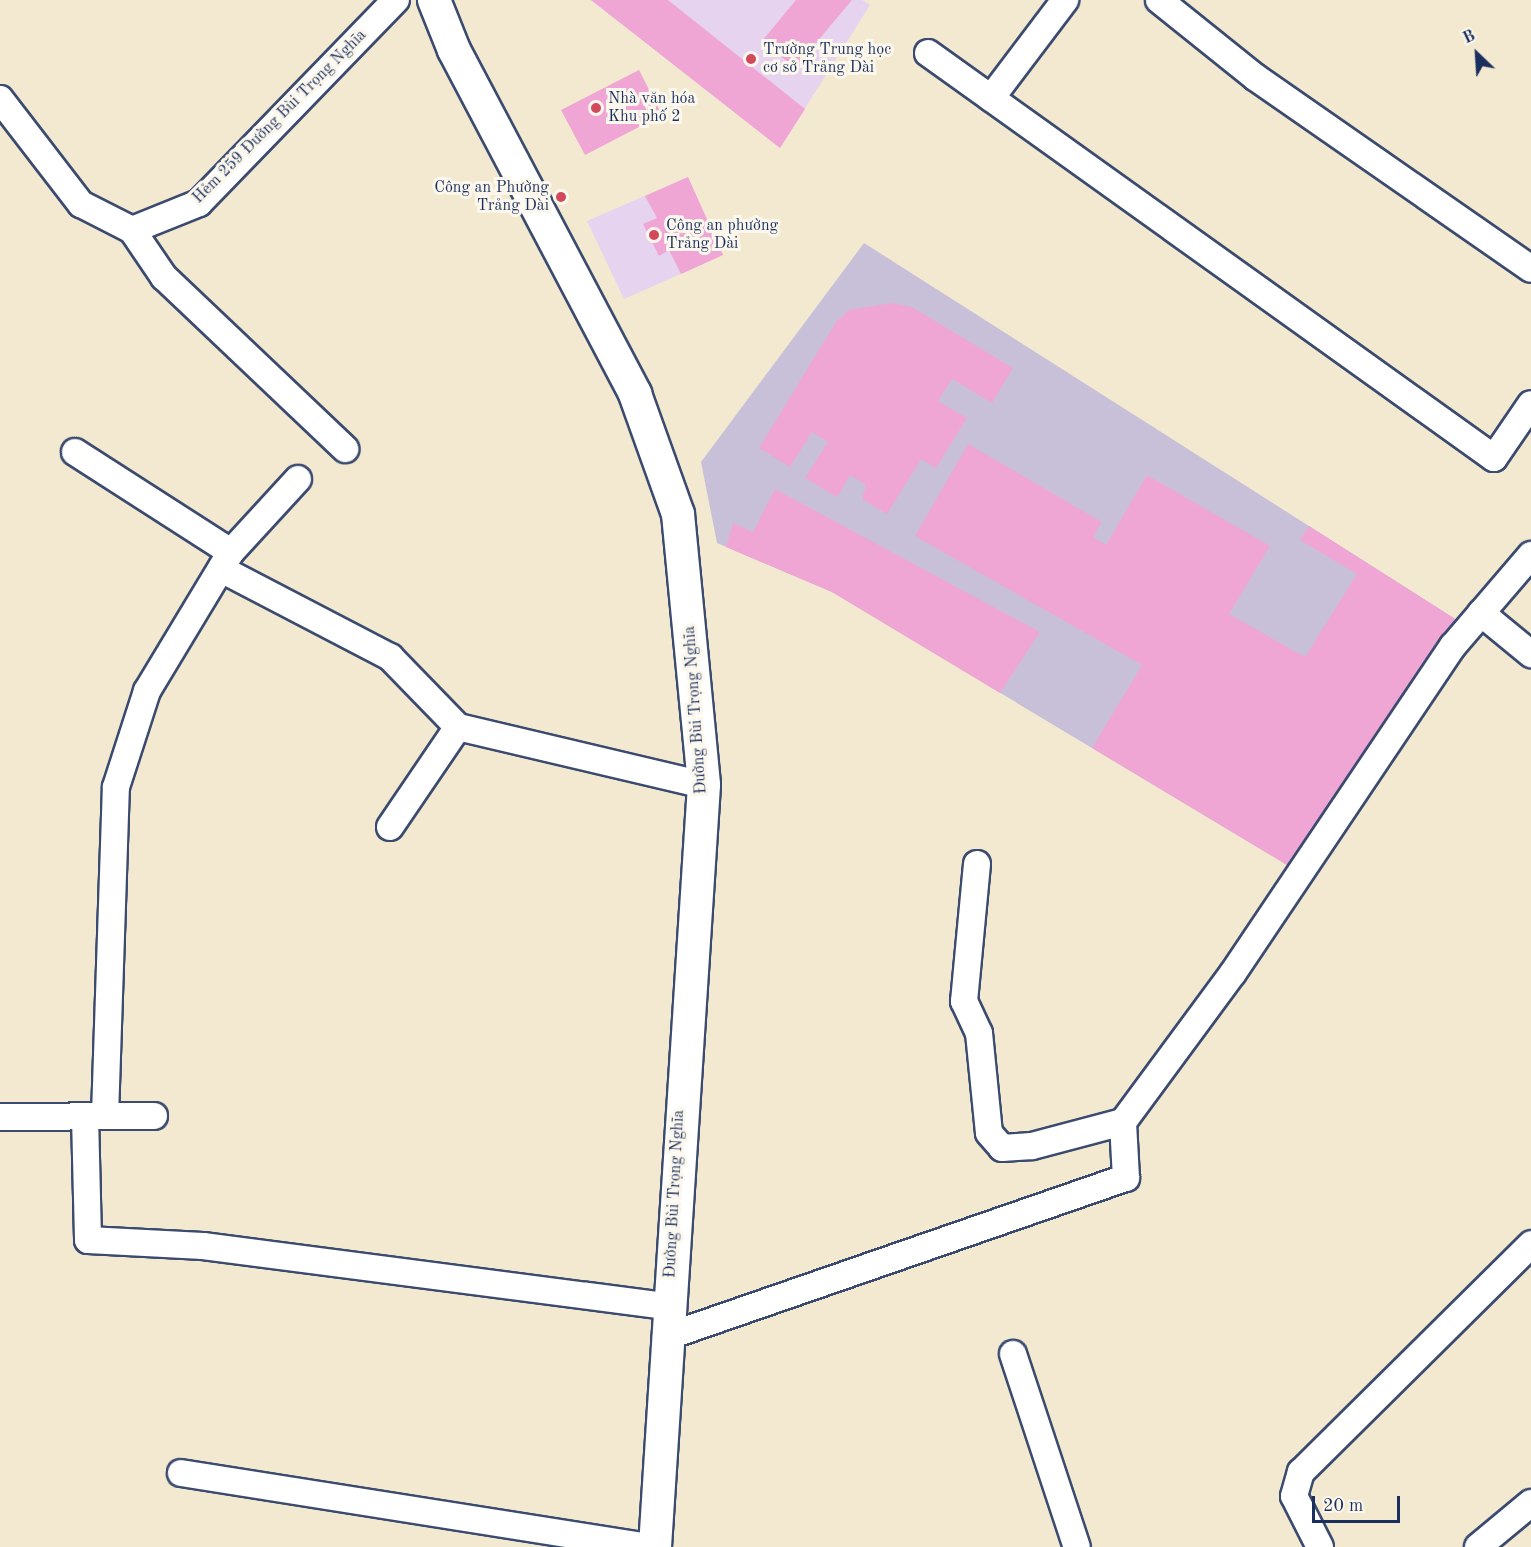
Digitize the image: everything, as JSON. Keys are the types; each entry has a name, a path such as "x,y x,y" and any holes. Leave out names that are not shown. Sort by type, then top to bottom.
{"street":[{"name":"Hẻm 259 Đường Bùi Trọng Nghĩa","path":"132,230 199,202 396,0"},
{"name":"Đường Bùi Trọng Nghĩa","path":"434,0 454,50 635,394 678,514 704,785 666,1337 655,1547"},
{"path":"991,98 1065,0"},
{"path":"1159,0 1255,77 1531,268"},
{"path":"928,53 1494,458 1531,404"},
{"path":"0,99 81,204 132,230 164,278 345,449"},
{"path":"75,452 226,561 390,657 458,727 704,785"},
{"path":"298,479 226,561 147,691 116,786 88,1240 203,1246 668,1306"},
{"path":"977,864 964,1001 979,1033 989,1133 1002,1148 1032,1146 1123,1122 1233,973 1453,646 1531,555"},
{"path":"1481,613 1531,654"},
{"path":"390,827 458,727"},
{"path":"0,1117 154,1116"},
{"path":"666,1337 1120,1183 1128,1169 1123,1122"},
{"path":"1320,1547 1294,1496 1301,1472 1529,1253"},
{"path":"1013,1354 1077,1547"},
{"path":"181,1473 649,1547"},
{"path":"1478,1547 1531,1503"}],"shaded area":[{"name":"Trường Trung học cơ sở Trảng Dài","path":"591,0 862,0 870,5 780,148"},
{"name":"Công an phường Trảng Dài","path":"688,177 723,255 624,299 587,221"},
{"path":"864,243 1460,622 1292,868 832,592 717,543 701,462"}],"building":[{"path":"591,0 668,0 805,109 780,148"},
{"path":"796,0 852,0 795,68 762,41"},
{"path":"639,70 662,115 585,155 561,110"},
{"path":"688,177 723,255 681,274 669,250 659,256 643,224 657,218 645,196"},
{"path":"891,303 912,307 1013,368 992,403 952,379 938,401 967,418 936,468 921,459 887,514 862,499 866,485 850,475 837,497 805,478 828,442 812,432 790,467 759,448 836,322 849,310"},
{"path":"968,444 1102,522 1093,537 1106,545 1147,475 1270,546 1229,614 1305,657 1357,574 1300,540 1309,526 1460,622 1292,868 1092,748 1142,665 915,536"},
{"path":"775,489 1040,632 1000,693 832,592 726,547 733,523 753,532"}],"place":[{"name":"Trường Trung học cơ sở Trảng Dài","path":"751,59"},
{"name":"Nhà văn hóa Khu phố 2","path":"596,108"},
{"name":"Công an Phường Trảng Dài","path":"561,197"},
{"name":"Công an phường Trảng Dài","path":"654,235"}]}
